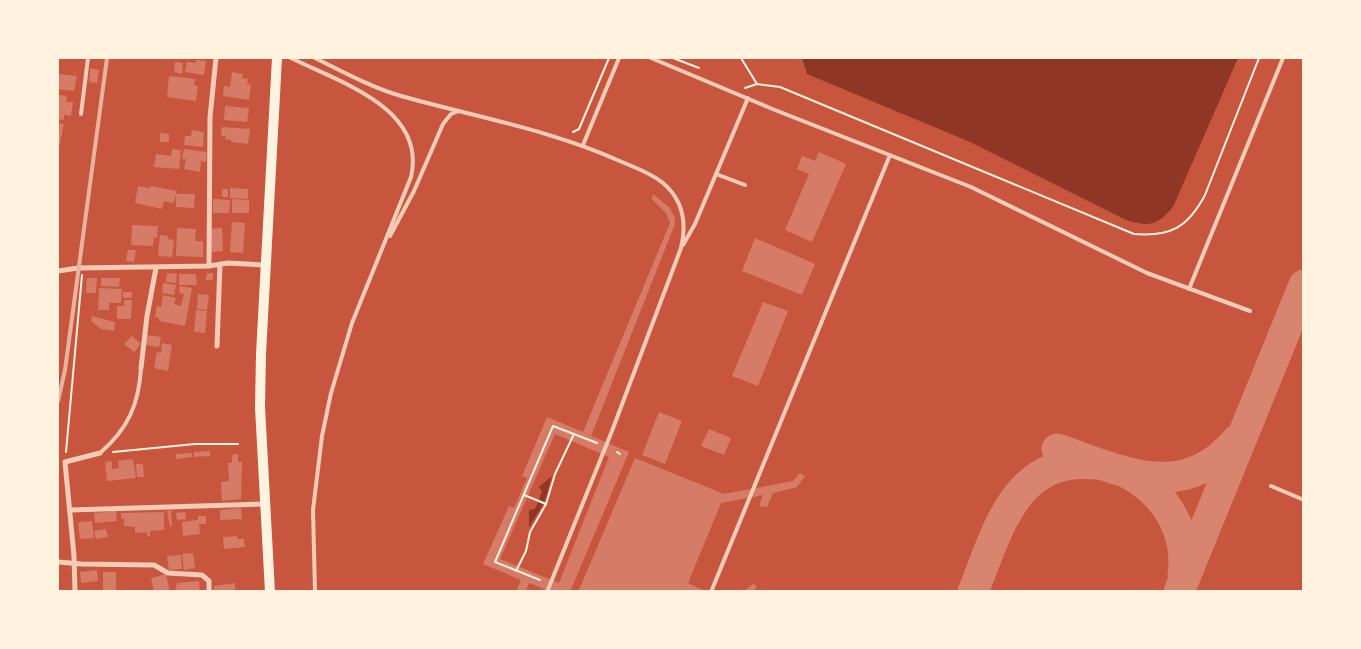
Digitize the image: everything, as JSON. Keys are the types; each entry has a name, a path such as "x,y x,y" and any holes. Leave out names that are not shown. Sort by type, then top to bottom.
{"main road":[{"path":"270,592 260,407 264,265 277,58"}],"street":[{"path":"209,266 210,126 216,58"},
{"path":"217,346 220,264"},
{"path":"58,271 209,266 220,264 264,265"},
{"path":"141,368 147,316 156,268"},
{"path":"75,592 65,462 100,453"},
{"path":"70,510 266,504"},
{"path":"58,562 154,565 168,573 202,574 209,581 209,592"}],"lane":[{"path":"81,114 88,58"},
{"path":"291,58 382,106 394,116 406,131 413,149 413,166 382,253 352,323 331,393 321,446 313,510 315,592"},
{"path":"315,58 372,86 583,145 648,173 670,190 677,199 684,221 682,248"},
{"path":"583,145 619,58"},
{"path":"651,58 970,187 1147,273 1250,312"},
{"path":"1189,288 1283,58"},
{"path":"547,592 682,248 695,224 748,98"},
{"path":"382,253 414,191 443,124 451,114 461,111"},
{"path":"711,592 890,155"},
{"path":"716,174 745,185"},
{"path":"100,453 115,440 129,420 138,399 141,368"},
{"path":"1271,486 1304,500"}],"path":[{"path":"573,132 579,128 609,58"},
{"path":"673,58 700,69"},
{"path":"741,58 757,84"},
{"path":"736,84 745,88 757,84 780,87 1134,234 1152,235 1167,232 1181,226 1195,214 1205,195 1259,58"},
{"path":"65,462 83,269"},
{"path":"540,580 495,562 553,426 597,444"},
{"path":"516,571 526,551 530,532 546,504 555,474 574,435"},
{"path":"100,453 195,444 238,444"},
{"path":"524,495 546,504"}],"shaded area":[{"path":"802,58 1238,58 1173,207 1157,221 1141,224 1126,220 970,142 807,74"},
{"path":"552,476 544,503 529,527 529,510 535,509 542,492 539,487"}],"building":[{"path":"196,60 206,61 204,75 185,72 187,62 196,63"},
{"path":"175,62 183,63 182,74 174,72"},
{"path":"90,68 99,70 97,83 89,82"},
{"path":"232,72 243,74 242,78 248,79 247,84 251,85 249,100 223,96 224,86 230,87"},
{"path":"59,74 77,76 74,91 58,89"},
{"path":"169,76 195,79 194,85 198,86 196,101 167,97"},
{"path":"58,95 67,96 66,102 73,102 71,116 64,115 64,120 58,119"},
{"path":"225,106 249,108 247,122 224,120"},
{"path":"58,123 64,124 59,148 58,148"},
{"path":"222,127 250,129 248,144 231,142 231,140 225,139 226,136 221,136"},
{"path":"192,130 204,132 203,147 184,145 185,136 191,136"},
{"path":"160,133 169,134 169,142 160,142"},
{"path":"172,149 181,150 179,169 154,167 156,154 171,156"},
{"path":"184,149 207,152 206,162 201,161 200,172 184,169 186,159 182,159"},
{"path":"819,152 846,164 812,242 785,230 809,174 797,169 802,156 815,161"},
{"path":"138,186 149,188 151,186 177,191 174,203 164,201 162,209 135,203"},
{"path":"230,188 248,189 248,199 230,198"},
{"path":"222,189 228,189 228,197 222,197"},
{"path":"176,194 195,194 194,208 176,207"},
{"path":"653,194 670,208 675,218 675,224 591,436 629,452 570,592 552,592 529,583 525,592 516,592 521,580 483,564 509,506 514,508 527,478 522,476 547,417 583,432 670,223 666,213 652,199","holes":["555,434 609,457 559,583 500,559"]},
{"path":"213,199 230,200 229,213 213,213"},
{"path":"232,199 249,200 249,213 232,213"},
{"path":"232,222 245,223 243,253 230,252"},
{"path":"132,225 158,226 157,238 154,237 153,246 131,245"},
{"path":"177,228 196,229 195,241 203,241 203,257 176,256"},
{"path":"222,228 223,251 211,252 210,229"},
{"path":"160,235 168,236 168,239 174,240 172,257 158,256"},
{"path":"755,238 815,264 802,295 742,271"},
{"path":"128,250 136,250 134,262 126,261"},
{"path":"167,273 177,274 176,283 166,282"},
{"path":"207,273 213,273 213,280 206,280"},
{"path":"179,274 196,274 197,285 179,285"},
{"path":"87,278 97,278 96,293 86,293"},
{"path":"101,278 120,278 119,287 101,286"},
{"path":"163,283 176,285 174,295 162,293"},
{"path":"180,286 192,288 185,326 159,321 159,318 155,317 157,306 161,307 163,295 176,298 174,304 181,306 184,294 179,293"},
{"path":"99,288 122,289 121,303 109,303 109,310 98,310"},
{"path":"123,292 132,292 131,298 123,298"},
{"path":"198,294 209,295 207,310 197,309"},
{"path":"124,300 132,300 131,319 117,319 117,306 124,306"},
{"path":"763,302 788,311 758,386 732,376"},
{"path":"196,310 207,311 205,333 194,332"},
{"path":"92,316 115,322 114,331 101,329 91,321"},
{"path":"147,335 161,337 159,347 145,345"},
{"path":"132,336 141,344 134,352 124,344"},
{"path":"162,343 172,345 168,371 154,368 157,352 161,353"},
{"path":"659,412 682,421 665,464 642,455"},
{"path":"709,429 731,438 724,455 701,446"},
{"path":"210,451 210,456 194,457 194,452"},
{"path":"192,453 192,457 176,459 176,454"},
{"path":"238,454 238,462 242,462 241,499 222,501 221,482 229,481 228,463 232,463 232,455"},
{"path":"635,458 724,494 793,481 800,473 805,476 797,487 773,493 767,507 759,506 763,495 721,503 688,583 707,592 584,592 579,590"},
{"path":"133,459 136,478 107,481 105,462 112,461 112,469 119,468 118,461"},
{"path":"136,464 143,464 144,477 137,477"},
{"path":"241,508 242,519 220,520 220,510"},
{"path":"171,510 172,526 170,527 167,511"},
{"path":"116,511 117,521 95,523 94,513"},
{"path":"164,512 164,530 150,531 150,536 147,537 147,532 135,533 135,527 124,526 124,518 121,519 121,513"},
{"path":"185,512 186,519 177,520 176,513"},
{"path":"198,516 206,516 206,524 199,524 200,534 183,536 182,522 198,520"},
{"path":"92,521 94,538 80,539 78,522"},
{"path":"106,529 108,537 96,539 94,531"},
{"path":"237,536 237,539 244,539 245,547 224,549 223,537"},
{"path":"193,553 195,568 184,570 182,554"},
{"path":"181,555 182,569 169,570 167,556"},
{"path":"97,570 98,581 81,583 80,572"},
{"path":"103,572 116,572 116,592 103,592"},
{"path":"166,574 170,592 154,592 151,578"},
{"path":"199,581 200,592 175,592 177,583"},
{"path":"235,583 235,592 214,592 214,586"},
{"path":"753,584 757,586 753,592 743,592"}],"taxiway":[{"path":"1179,592 1304,285"},
{"path":"1057,449 1128,473 1151,477 1173,477 1195,472 1216,460 1237,440"},
{"path":"973,592 1001,523 1027,485 1045,472 1067,465 1095,464"},
{"path":"1129,474 1154,492 1172,516 1182,544 1184,559 1183,575"}],"railway":[{"path":"58,401 65,370 107,58"}]}
